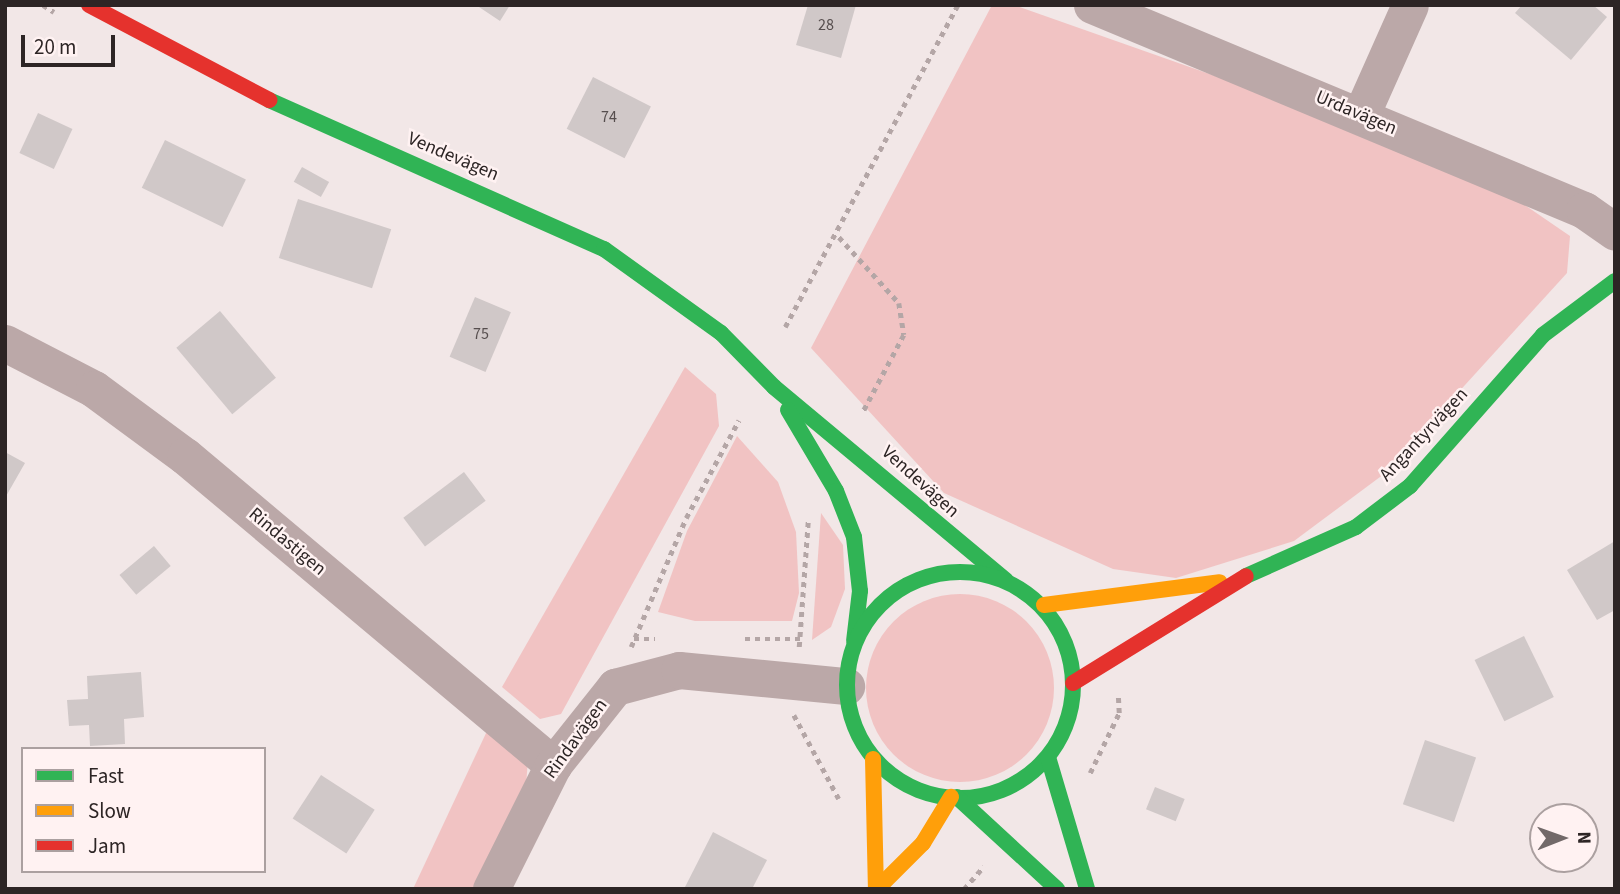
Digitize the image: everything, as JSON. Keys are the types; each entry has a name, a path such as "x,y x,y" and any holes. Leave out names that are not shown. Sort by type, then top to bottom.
{"street":[{"name":"Vendevägen","path":"89,5 241,88 604,249 721,333 774,387 1006,580"},
{"name":"Urdavägen","path":"1092,5 1584,209 1615,232"},
{"path":"1361,115 1410,5"},
{"name":"Angantyrvägen","path":"1073,683 1236,580 1356,527 1410,486 1542,335 1615,281"},
{"name":"Rindastigen","path":"5,344 94,389 185,456 553,765"},
{"name":"Vendevägen","path":"774,387 836,491 854,537 860,591 854,647"},
{"path":"972,573 1006,580 1044,605 1063,641 1073,683 1068,723 1048,757 1013,786 954,797 899,782 873,759 853,725 846,686 854,647 868,618 897,591 933,575 972,573"},
{"name":"Angantyrvägen","path":"1044,605 1236,580"},
{"name":"Rindavägen","path":"491,889 553,765 615,687 678,670 846,686"},
{"path":"1048,757 1087,889"},
{"path":"873,759 877,889"},
{"path":"877,889 923,843 954,797"},
{"path":"954,797 1057,889"}],"path":[{"path":"43,5 66,20"},
{"path":"785,327 839,237 958,5"},
{"path":"839,237 899,303 904,335 857,423"},
{"path":"808,516 794,721 844,807"}],"shaded area":[{"path":"992,5 1014,5 1286,101 1507,193 1570,236 1567,273 1384,474 1294,541 1176,578 1113,569 944,493 811,348"},
{"path":"685,367 716,394 719,426 561,714 540,719 502,687"},
{"path":"737,436 778,482 796,532 799,593 792,621 695,621 658,612 687,531"},
{"path":"821,513 843,545 845,589 831,627 812,640"},
{"path":"960,594 996,602 1012,610 1026,622 1038,636 1046,652 1054,688 1046,724 1038,740 1026,754 1012,766 996,774 960,782 924,774 908,766 894,754 882,740 874,724 866,688 874,652 882,636 894,622 908,610 924,602"},
{"path":"487,731 528,759 526,786 479,889 413,889"}],"building":[{"path":"476,5 510,5 500,21"},
{"path":"808,5 856,5 841,58 796,45"},
{"path":"1522,5 1593,5 1607,17 1571,60 1515,13"},
{"path":"593,77 651,107 625,158 567,129"},
{"path":"38,113 72,129 54,169 19,153"},
{"path":"165,140 246,179 223,227 142,188"},
{"path":"302,167 329,182 321,197 294,182"},
{"path":"298,199 391,229 372,288 279,258"},
{"path":"475,297 511,312 486,372 450,357"},
{"path":"220,311 276,378 232,414 176,348"},
{"path":"5,452 25,463 5,498"},
{"path":"464,472 486,501 425,546 403,518"},
{"path":"1615,541 1615,610 1597,620 1567,570"},
{"path":"154,546 171,566 136,595 120,575"},
{"path":"1524,636 1554,697 1504,721 1475,660"},
{"path":"141,672 144,717 124,719 125,744 90,746 89,725 69,726 67,700 88,699 87,676"},
{"path":"1425,740 1476,758 1454,822 1403,804"},
{"path":"321,775 375,810 346,853 293,819"},
{"path":"1155,787 1185,799 1176,821 1146,809"},
{"path":"713,832 767,860 752,889 684,889"}],"traffic: fast":[{"path":"269,100 604,249 721,333 774,387 1006,580"},
{"path":"1246,576 1356,527 1410,486 1543,335 1615,281"},
{"path":"788,410 836,491 854,537 860,591 854,641"},
{"path":"960,572 982,574 1003,581 1023,591 1040,605 1054,622 1064,642 1071,663 1073,685 1071,707 1064,728 1054,748 1040,765 1023,779 1003,789 982,796 960,798 938,796 917,789 897,779 880,765 866,748 856,728 849,707 847,685 849,663 856,642 866,622 880,605 897,591 917,581 938,574 960,572"},
{"path":"1048,757 1087,889"},
{"path":"957,797 1057,889"}],"traffic: slow":[{"path":"1044,605 1220,582"},
{"path":"873,759 876,889"},
{"path":"877,889 923,843 951,797"}],"traffic: jam":[{"path":"89,5 269,100"},
{"path":"1073,683 1246,576"}]}
